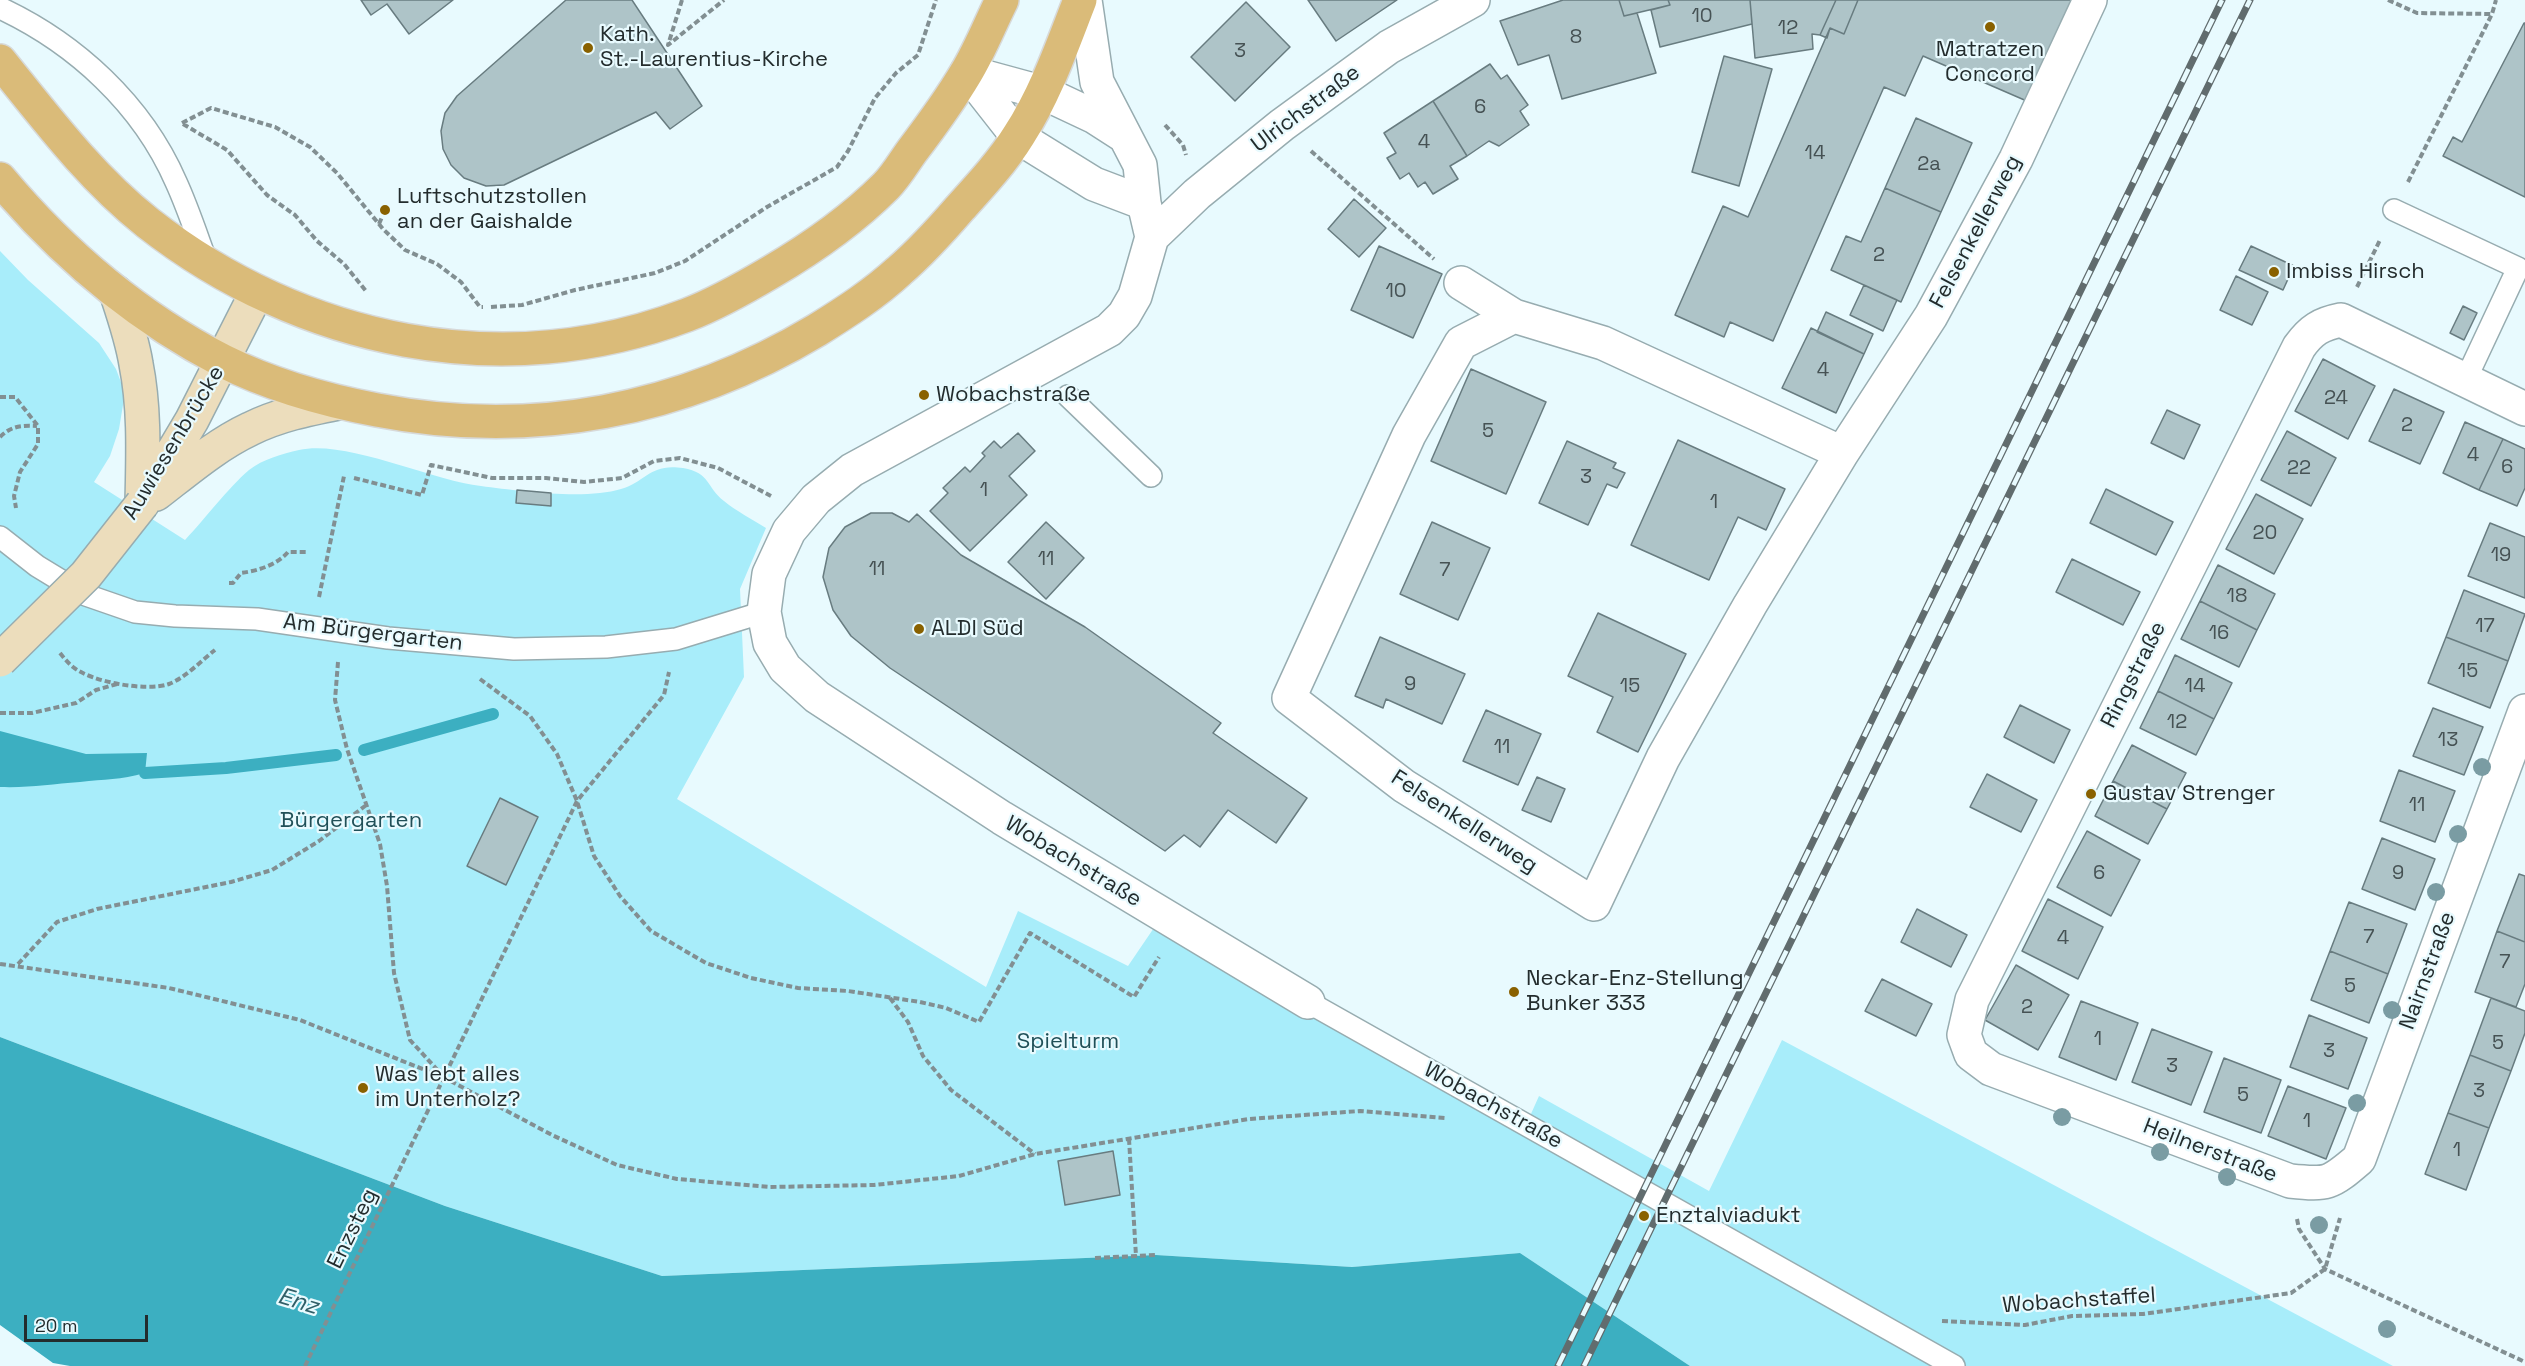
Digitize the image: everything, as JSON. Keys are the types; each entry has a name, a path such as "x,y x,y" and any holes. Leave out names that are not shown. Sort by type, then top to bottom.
{"main road":[{"path":"0,61 92,173 148,223 207,264 257,292 316,317 369,334 414,343 460,349 568,346 627,335 688,315 728,296 817,245 887,185 967,72 1002,0"},
{"path":"0,179 66,250 116,292 148,316 223,361 263,378 338,403 402,415 461,421 520,422 570,418 629,408 710,384 782,351 856,306 899,272 970,197 1018,137 1044,93 1080,0"},
{"path":"116,292 129,330 137,365 143,424 142,504"},
{"name":"Auwiesenbrücke","path":"0,660 86,575 142,504 223,361 257,292"},
{"path":"142,504 220,446 250,429 292,413 338,403"}],"street":[{"name":"Wobachstraße","path":"1085,0 1097,82 1140,165 1144,202 1150,218 1152,237 1135,296 1124,315 1109,330 852,470 816,499 789,531 778,550 769,574 764,612 770,643 785,668 817,697 1002,818 1308,1002"},
{"name":"Ulrichstraße","path":"1152,237 1197,194 1282,124 1389,47 1473,0"},
{"name":"Felsenkellerweg","path":"1514,316 1461,343 1409,435 1289,698 1404,786 1594,904 1663,758 1750,604 1842,453 1931,316 2016,159 2090,0"},
{"name":"Wobachstraße","path":"967,72 1044,93 1095,117 1124,136"},
{"path":"967,72 1018,137 1094,184 1144,202"},
{"path":"1461,283 1514,316 1603,343 1842,453"},
{"path":"2342,320 2525,409"},
{"name":"Ringstraße","path":"1971,1054 1964,1035 1972,1000 2299,347 2308,334 2323,324 2342,320"},
{"name":"Nairnstraße","path":"2359,1159 2525,711"},
{"name":"Heilnerstraße","path":"1971,1054 1991,1069 2290,1181"},
{"path":"2290,1181 2319,1184 2338,1177 2359,1159"}],"lane":[{"path":"0,8 35,24 87,64 133,110 154,140 176,181 207,264"},
{"path":"2394,210 2518,268 2465,381"},
{"path":"1068,396 1150,476"},
{"name":"Am Bürgergarten","path":"0,537 37,566 83,594 135,612 175,616 229,616 340,633 514,649 606,647 676,639 764,612"},
{"name":"Wobachstraße","path":"1308,1002 1954,1366"}],"path":[{"path":"682,0 668,45 724,0"},
{"path":"182,123 211,108 275,127 310,147 337,173 379,225 405,250 437,264 461,282 480,307 522,305 575,290 656,273 685,261 766,207 837,167 848,151 875,98 896,73 918,55 936,0"},
{"path":"2388,0 2417,12 2492,14"},
{"path":"2342,320 2492,14 2496,0"},
{"path":"174,118 227,150 267,195 295,215 317,241 344,264 367,292"},
{"path":"1282,124 1461,283"},
{"path":"379,225 385,210"},
{"path":"0,398 15,397 39,426 38,444 20,472 14,496 16,518 0,537"},
{"path":"0,437 8,429 15,427 39,426"},
{"path":"354,478 422,495 431,465 492,478 546,478 584,482 622,478 654,460 680,458 718,468 765,491 801,517"},
{"path":"312,627 344,476"},
{"path":"225,584 233,583 240,573 258,571 283,558 288,552 308,552"},
{"path":"58,651 74,668 117,683 145,686 169,684 257,619"},
{"path":"340,633 334,700 347,750 380,844 387,886 394,973 410,1040 445,1078"},
{"name":"Enzsteg","path":"305,1366 577,801 664,695 676,639"},
{"path":"435,642 530,716 557,754 577,801 594,856 620,896 651,932 706,963 751,978 798,988 848,991 946,1008 979,1022 1030,933 1134,997 1178,925"},
{"path":"0,713 32,713 76,704 96,690 117,683"},
{"path":"17,965 57,922 98,909 231,882 272,870 320,842 365,806"},
{"path":"0,964 169,988 300,1020 445,1078 552,1135 617,1165 677,1179 770,1187 874,1185 959,1176 1035,1154 1249,1119 1360,1111 1455,1119"},
{"path":"890,998 908,1022 924,1056 951,1090 1035,1154"},
{"path":"1128,1139 1136,1256"},
{"path":"2359,1159 2325,1269 2525,1362"},
{"name":"Heilnerstraße","path":"2290,1181 2299,1229 2325,1269"},
{"path":"1095,1258 1156,1255"},
{"name":"Wobachstaffel","path":"1941,1321 2025,1325 2072,1316 2143,1314 2291,1293 2325,1269"}],"green space":[{"name":"Bürgergarten","path":"0,251 28,280 99,343 116,369 125,393 119,429 110,456 94,482 185,540 254,466 279,455 299,450 318,448 340,450 461,482 552,494 589,494 621,489 663,468 683,468 699,473 724,501 766,528 740,589 744,677 677,799 986,987 1018,911 1128,966 1162,916 1526,1125 1539,1096 1709,1191 1782,1040 2393,1366 1690,1366 1520,1253 1352,1267 1156,1255 662,1276 445,1206 0,1037"}],"water":[{"path":"0,731 86,754 147,753 145,773 113,779 0,787"},
{"name":"Enz","path":"0,1037 445,1206 662,1276 1156,1255 1352,1267 1520,1253 1690,1366 70,1366 53,1363 0,1325"}],"building":[{"path":"361,0 453,0 409,34 387,4 371,15"},
{"name":"Kath. St.-Laurentius-Kirche","path":"566,0 632,0 702,106 670,129 656,112 504,185 486,186 464,178 451,165 443,149 441,131 445,113 457,96"},
{"path":"1308,0 1397,0 1336,41"},
{"path":"1563,0 1619,0 1624,16 1637,13 1656,73 1562,99 1549,55 1518,65 1500,21"},
{"path":"1619,0 1668,0 1670,5 1624,16"},
{"path":"1668,0 1750,0 1752,24 1660,47 1651,10 1670,5"},
{"path":"1750,0 1836,0 1820,35 1812,34 1813,49 1755,58"},
{"path":"1836,0 1858,0 1844,34 1830,28 1827,38 1820,35"},
{"path":"1858,0 2074,0 2029,102 1923,56 1905,96 1884,87 1773,341 1730,322 1724,337 1675,315 1723,206 1748,217 1830,28 1844,34"},
{"path":"1246,2 1290,47 1235,101 1191,57"},
{"path":"2524,23 2525,197 2443,156 2453,137 2462,142"},
{"path":"1724,56 1772,69 1739,186 1692,172"},
{"path":"1490,64 1501,79 1507,75 1528,105 1520,111 1529,125 1499,146 1489,141 1467,156 1433,101"},
{"path":"1433,101 1467,156 1450,166 1458,179 1433,194 1425,182 1418,187 1409,173 1400,179 1387,158 1396,153 1384,133"},
{"path":"1916,118 1972,143 1941,212 1885,188"},
{"path":"1885,188 1941,212 1901,302 1831,270 1846,236 1861,242"},
{"path":"1354,199 1386,228 1359,257 1328,229"},
{"path":"1379,246 1442,274 1413,338 1351,310"},
{"path":"2251,246 2294,266 2283,290 2239,270"},
{"path":"2236,276 2268,292 2252,325 2220,310"},
{"path":"1864,285 1897,300 1883,331 1850,315"},
{"path":"2463,306 2477,313 2464,340 2450,333"},
{"path":"1826,312 1873,334 1864,354 1817,332"},
{"path":"1811,328 1864,354 1836,413 1782,388"},
{"path":"2323,359 2375,386 2348,439 2295,411"},
{"path":"1471,369 1546,402 1506,494 1431,461"},
{"path":"2394,389 2444,412 2420,464 2369,441"},
{"path":"2167,410 2200,425 2184,459 2151,443"},
{"path":"2465,422 2503,439 2479,490 2443,473"},
{"path":"2287,431 2336,458 2311,506 2261,480"},
{"path":"1018,433 1035,451 1009,476 1027,495 970,551 930,511 948,493 943,488 965,467 970,472 985,456 982,453 994,441 1001,448"},
{"path":"2503,439 2525,449 2525,488 2517,506 2479,490"},
{"path":"1678,440 1785,489 1766,530 1738,517 1709,580 1631,545"},
{"path":"1567,441 1616,463 1613,468 1625,473 1617,488 1607,484 1588,525 1539,503"},
{"path":"2106,489 2173,522 2156,555 2090,523"},
{"path":"517,490 551,493 551,506 516,503"},
{"path":"2256,494 2303,519 2274,574 2226,549"},
{"path":"871,513 892,513 909,522 917,514 961,555 1085,627 1221,723 1213,733 1307,798 1276,843 1228,810 1200,847 1184,835 1165,851 890,668 851,636 833,610 823,577 829,548 845,527"},
{"path":"1046,522 1084,558 1046,599 1008,562"},
{"path":"1432,522 1490,548 1458,620 1400,594"},
{"path":"2490,523 2525,537 2525,598 2468,576"},
{"path":"2072,559 2140,592 2123,625 2056,592"},
{"path":"2218,565 2275,594 2257,630 2200,601"},
{"path":"2464,590 2525,614 2508,661 2446,637"},
{"path":"2200,601 2257,630 2239,667 2181,639"},
{"path":"1598,613 1686,654 1638,752 1597,732 1613,697 1568,676"},
{"path":"1380,637 1465,674 1442,724 1386,699 1383,708 1355,696"},
{"path":"2446,637 2508,661 2490,708 2428,683"},
{"path":"2175,655 2232,683 2214,719 2158,691"},
{"path":"2158,691 2214,719 2196,755 2140,728"},
{"path":"2020,705 2070,730 2054,763 2004,737"},
{"path":"2433,708 2483,727 2464,775 2413,756"},
{"path":"1486,710 1541,734 1518,785 1463,761"},
{"path":"2132,745 2186,773 2167,809 2113,781"},
{"path":"2399,770 2455,791 2435,842 2380,821"},
{"path":"1987,774 2037,800 2021,832 1970,807"},
{"path":"1537,777 1565,789 1551,822 1522,810"},
{"path":"2113,781 2167,809 2148,844 2095,816"},
{"path":"500,798 538,817 506,885 467,866"},
{"path":"2087,831 2140,860 2111,916 2057,887"},
{"path":"2382,838 2435,859 2415,910 2362,889"},
{"path":"2519,874 2525,876 2525,942 2497,931"},
{"path":"2048,899 2103,927 2078,979 2022,951"},
{"path":"2349,902 2407,924 2388,974 2330,951"},
{"path":"1917,909 1967,935 1951,967 1901,942"},
{"path":"2497,931 2525,942 2525,984 2516,1007 2475,992"},
{"path":"2330,951 2388,974 2369,1023 2311,1000"},
{"path":"2016,965 2069,995 2038,1050 1985,1020"},
{"path":"1882,979 1932,1004 1916,1036 1865,1011"},
{"path":"2491,998 2525,1011 2525,1033 2511,1071 2470,1055"},
{"path":"2081,1001 2138,1023 2116,1080 2059,1057"},
{"path":"2309,1015 2367,1038 2348,1089 2290,1067"},
{"path":"2152,1029 2212,1052 2191,1105 2132,1082"},
{"path":"2470,1055 2511,1071 2489,1128 2448,1113"},
{"path":"2224,1058 2281,1080 2261,1133 2204,1112"},
{"path":"2288,1086 2346,1108 2326,1159 2268,1136"},
{"path":"2448,1113 2489,1128 2466,1190 2425,1174"},
{"path":"1113,1151 1120,1195 1065,1205 1058,1161"}],"waterway":[{"path":"364,750 493,714"},
{"path":"145,773 226,768 336,755"}],"railway":[{"path":"1558,1366 2222,0"},
{"path":"1584,1366 2250,0"}],"place":[{"name":"Matratzen Concord","path":"1990,27"},
{"name":"Kath. St.-Laurentius-Kirche","path":"588,48"},
{"name":"Luftschutzstollen an der Gaishalde","path":"385,210"},
{"name":"Imbiss Hirsch","path":"2274,272"},
{"name":"Wobachstraße","path":"924,395"},
{"name":"ALDI Süd","path":"919,629"},
{"name":"Gustav Strenger","path":"2091,794"},
{"name":"Neckar-Enz-Stellung Bunker 333","path":"1514,992"},
{"name":"Was lebt alles im Unterholz?","path":"363,1088"},
{"name":"Enztalviadukt","path":"1644,1216"}],"park label":[{"name":"Spielturm","path":"1068,1042"}]}
